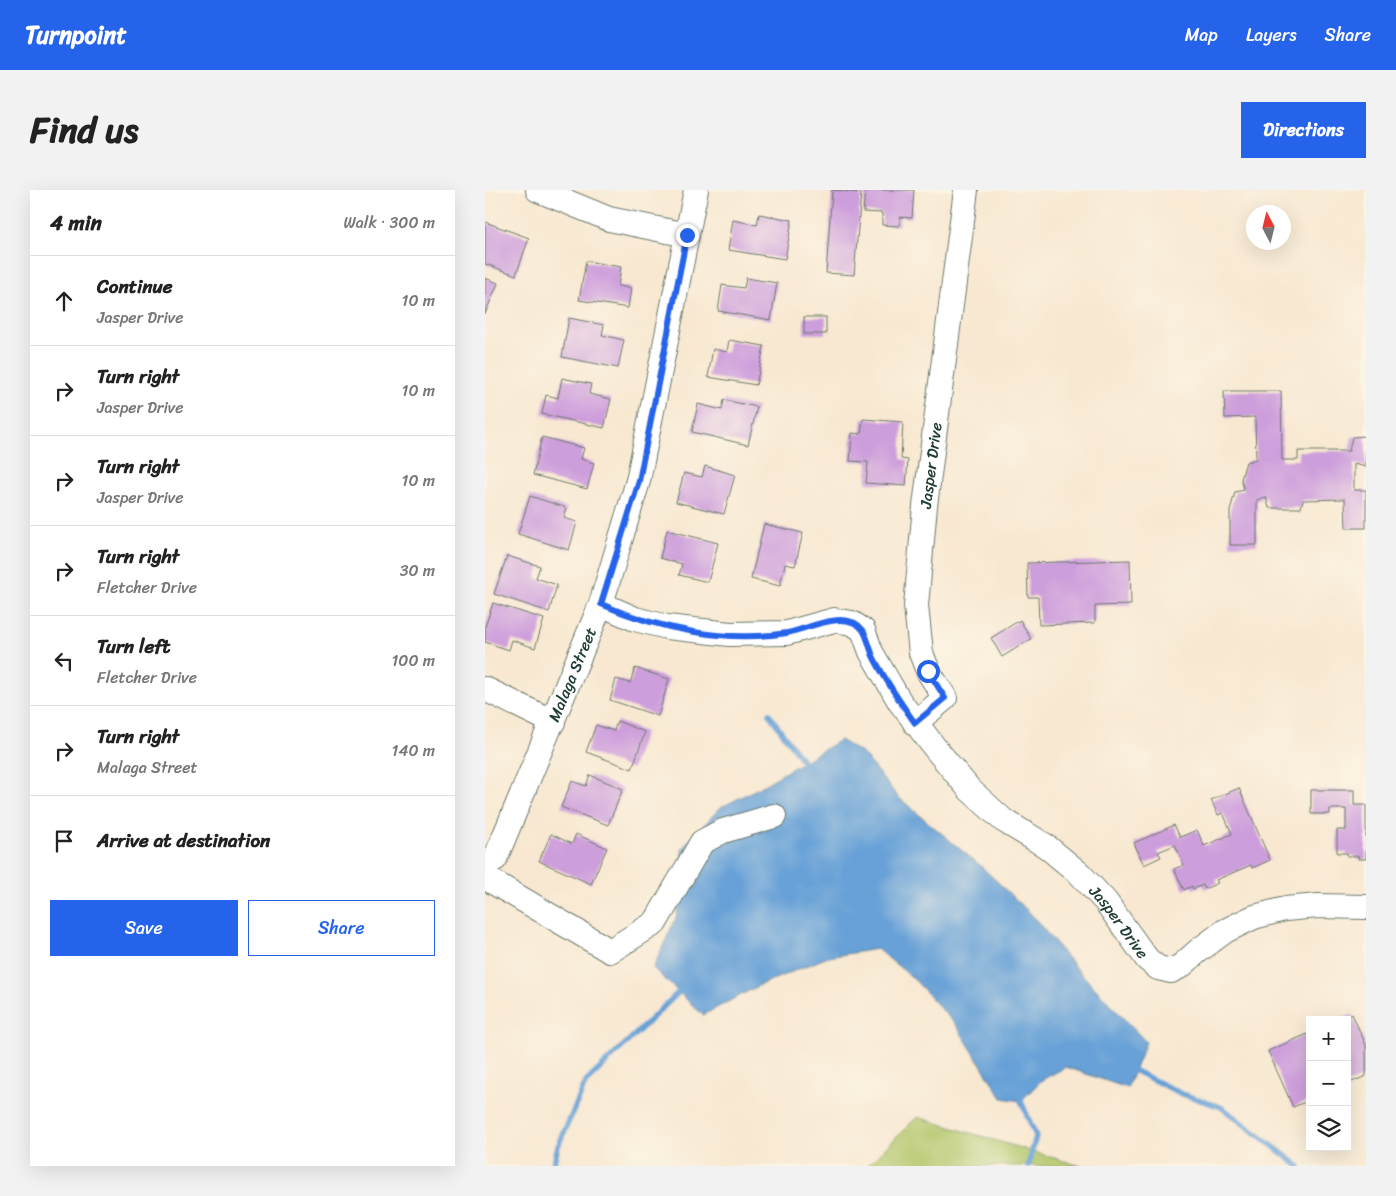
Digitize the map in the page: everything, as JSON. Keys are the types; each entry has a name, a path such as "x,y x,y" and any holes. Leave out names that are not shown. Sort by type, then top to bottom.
{"street":[{"path":"538,190 609,219 687,235"},
{"name":"Malaga Street","path":"490,869 601,604 639,481 696,190"},
{"name":"Jasper Drive","path":"915,723 945,698 928,671 921,653 916,606 925,506 966,190"},
{"name":"Jasper Drive","path":"601,604 635,619 667,627 730,634 787,632 834,620 853,623 863,630 871,652 900,702 970,790 1003,820 1046,846 1080,874 1106,902 1147,959 1158,968 1171,971 1181,966 1225,931 1254,917 1285,909 1366,907"},
{"path":"485,688 553,722"},
{"path":"490,869 610,951 655,924 702,842 723,831 774,816"}],"green space":[{"path":"917,1117 1081,1166 867,1166"}],"water":[{"path":"840,740 863,754 898,797 983,868 1032,915 1075,967 1146,1042 1127,1088 1066,1067 1042,1080 1021,1101 1002,1098 956,1025 913,978 877,949 828,957 760,985 703,1015 653,968 677,915 682,848 720,808 762,786"}],"building":[{"path":"832,190 861,193 854,275 826,273"},
{"path":"865,190 914,190 912,218 900,217 899,226 882,225 882,213 863,212"},
{"path":"759,214 792,220 785,259 728,250 733,220 757,225"},
{"path":"485,222 529,238 516,275 485,264"},
{"path":"586,261 621,267 618,286 631,288 628,308 579,300"},
{"path":"485,278 498,283 485,314"},
{"path":"746,278 777,283 771,320 718,311 722,285 744,288"},
{"path":"804,317 826,317 826,334 804,334"},
{"path":"569,318 604,325 602,335 624,340 618,368 562,357"},
{"path":"729,340 764,346 756,385 708,377 713,349 727,352"},
{"path":"562,378 591,384 589,394 611,399 604,428 542,414 546,395 558,398"},
{"path":"1224,391 1281,391 1282,460 1298,460 1298,451 1349,451 1352,437 1366,436 1366,467 1354,464 1354,490 1366,490 1366,528 1346,528 1345,499 1303,500 1301,508 1269,508 1266,497 1257,500 1257,545 1230,545 1230,511 1235,492 1244,490 1241,479 1246,462 1256,459 1255,417 1225,418"},
{"path":"724,400 757,407 748,445 692,432 698,404 722,410"},
{"path":"863,419 903,422 901,459 908,460 906,486 866,483 868,462 850,461 852,433 861,434"},
{"path":"542,437 584,448 581,459 594,463 587,489 533,475"},
{"path":"705,466 735,475 724,514 676,502 684,473 702,477"},
{"path":"530,496 567,508 564,518 577,522 569,550 518,534"},
{"path":"764,524 803,533 795,566 785,564 780,586 751,579"},
{"path":"667,530 718,543 708,582 679,575 682,564 660,558"},
{"path":"507,556 540,566 536,578 557,585 549,612 494,594"},
{"path":"1130,560 1131,605 1095,606 1095,623 1039,625 1038,597 1028,597 1027,563"},
{"path":"493,603 544,619 535,648 512,640 509,650 485,642 485,627"},
{"path":"1020,620 1031,639 1002,657 991,638"},
{"path":"635,668 669,679 658,716 610,700 616,679 630,683"},
{"path":"617,721 645,732 632,769 586,752 596,725 614,731"},
{"path":"590,775 623,789 608,825 561,807 572,781 586,786"},
{"path":"1239,788 1270,860 1252,868 1251,865 1216,880 1218,883 1205,889 1203,885 1193,889 1192,886 1184,890 1174,869 1184,865 1175,845 1158,852 1161,857 1144,865 1134,843 1174,825 1180,837 1197,830 1204,846 1232,834 1223,813 1218,815 1211,800"},
{"path":"1311,790 1354,790 1354,805 1366,805 1366,859 1358,859 1359,856 1347,856 1347,853 1337,853 1337,830 1346,830 1346,809 1330,809 1330,814 1311,814"},
{"path":"551,834 572,844 576,834 607,848 591,884 539,861"},
{"path":"1352,1014 1366,1045 1366,1076 1351,1082 1351,1016 1348,1016"},
{"path":"1306,1035 1306,1102 1293,1107 1268,1051"}],"waterway":[{"path":"769,714 807,767"},
{"path":"553,1166 558,1146 586,1082 683,988"},
{"path":"1129,1068 1182,1094 1221,1107 1299,1166"},
{"path":"1022,1094 1021,1101 1036,1136 1028,1166"}],"route":[{"path":"687,235 639,481 601,604 635,619 699,632 759,635 787,632 834,620 853,623 863,630 871,652 884,677 915,723 945,698 928,671"}]}
